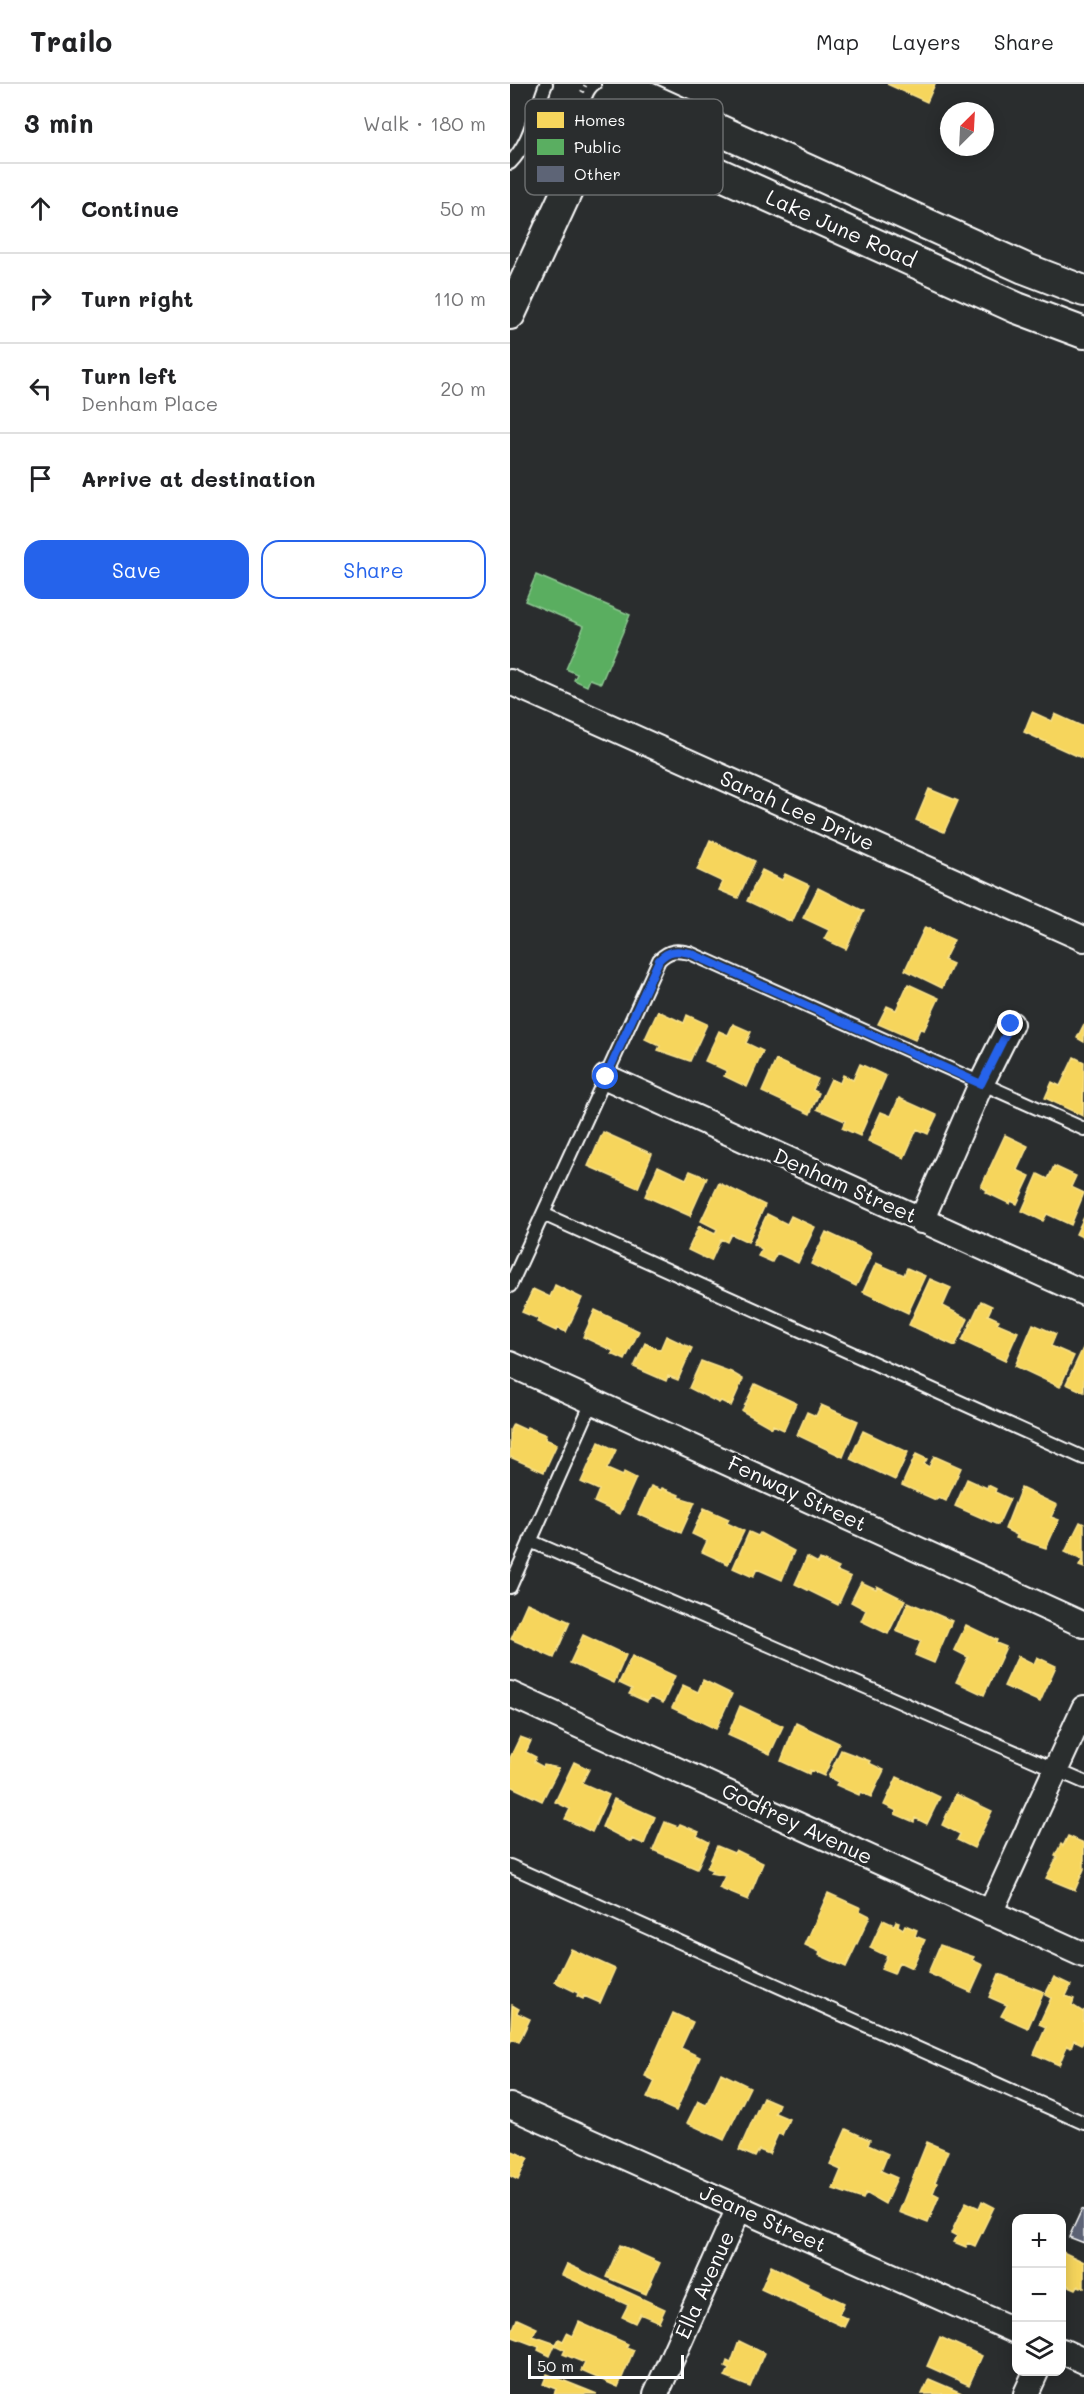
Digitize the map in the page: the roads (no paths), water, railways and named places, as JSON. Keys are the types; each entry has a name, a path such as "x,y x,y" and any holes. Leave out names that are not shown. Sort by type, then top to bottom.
{"street":[{"path":"609,99 616,84"},
{"name":"Lake June Road","path":"616,84 649,99"},
{"name":"Lake June Road","path":"723,132 1024,268 1084,291"},
{"name":"Lake June Road","path":"723,175 1006,303 1084,333"},
{"path":"512,306 565,195"},
{"name":"Sarah Lee Drive","path":"510,682 1084,939"},
{"path":"921,1221 981,1084 1011,1024"},
{"name":"Denham Street","path":"606,1077 1084,1293"},
{"name":"Fenway Street","path":"510,1364 1084,1625"},
{"name":"Godfrey Avenue","path":"510,1694 1084,1955"},
{"path":"990,1913 1084,1708"},
{"name":"Jeane Street","path":"510,2106 1012,2329"},
{"name":"Ella Avenue","path":"656,2394 739,2208"},
{"path":"1066,2353 1084,2361"},
{"path":"1026,2394 1034,2376"}],"lane":[{"path":"541,99 546,84"},
{"path":"510,164 518,155 525,140"},
{"path":"510,1286 659,960 666,952 676,950 690,953 1084,1129"},
{"path":"543,1214 1084,1458"},
{"path":"510,1587 593,1400"},
{"path":"530,1541 1084,1782"},
{"path":"510,1866 1084,2123"}]}
